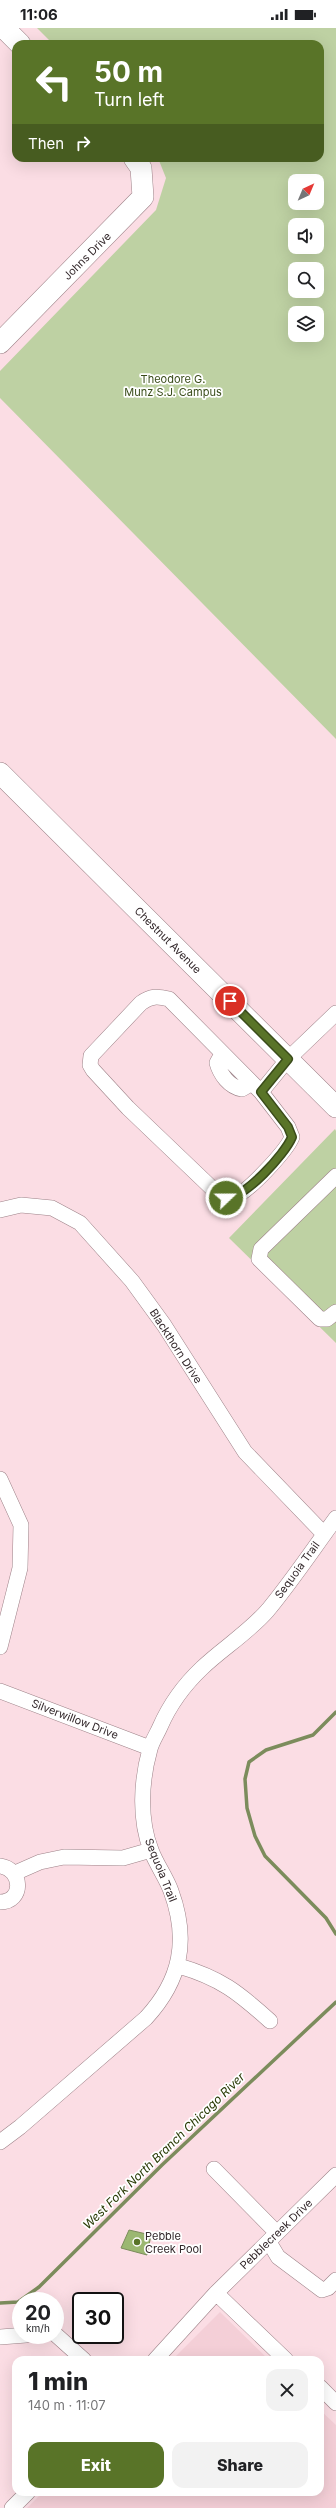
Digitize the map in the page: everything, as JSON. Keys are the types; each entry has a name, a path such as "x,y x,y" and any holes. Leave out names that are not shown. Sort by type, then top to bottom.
{"street":[{"path":"4,28 16,40"},
{"name":"Johns Drive","path":"0,343 143,197 141,168 137,162"},
{"name":"Chestnut Avenue","path":"0,773 336,1107"},
{"path":"158,996 169,1000 256,1087 288,1127 292,1137 288,1148 238,1195 226,1198 218,1194 128,1108 90,1065 91,1056 140,1003 148,997 158,996"},
{"path":"256,1087 336,1013"},
{"path":"336,1176 261,1249 259,1259 320,1319 327,1319 336,1312"},
{"name":"Blackthorn Drive","path":"0,1210 21,1205 52,1208 80,1223 132,1281 164,1325 245,1452 324,1534"},
{"path":"0,1479 21,1525 21,1547 20,1568 0,1646"},
{"name":"Sequoia Trail","path":"0,2142 20,2127 146,2018 159,2004 178,1966 181,1944 179,1918 171,1890 151,1850 142,1806 150,1748 178,1693 202,1667 229,1647 267,1610 336,1518"},
{"name":"Silverwillow Drive","path":"0,1691 150,1748"},
{"path":"15,1873 40,1862 64,1857 92,1859 123,1858 151,1850"},
{"path":"0,1866 6,1867 15,1873 19,1885 18,1890 10,1900 0,1902"},
{"path":"178,1966 210,1976 239,1993 270,2021"},
{"path":"214,2169 273,2237 278,2257 322,2290 328,2288 336,2280"},
{"name":"Pebblecreek Drive","path":"159,2356 216,2293 336,2176"},
{"path":"216,2293 282,2356"},
{"path":"0,2337 12,2336"},
{"path":"64,2342 80,2356"},
{"path":"324,2391 336,2404"},
{"path":"12,2508 24,2496"}],"shaded area":[{"name":"Pebble Creek Pool","path":"129,2230 151,2235 147,2255 121,2248"},
{"path":"220,2312 265,2356 176,2356"},
{"path":"324,2414 336,2425 336,2508 27,2508 39,2496 324,2496"}],"green space":[{"name":"Theodore G. Munz S.J. Campus","path":"37,28 336,28 336,739 0,398 0,371 156,210 166,178 160,162 324,162 324,40 49,40"},
{"path":"335,1129 336,1131 336,1343 229,1238"}],"waterway":[{"name":"West Fork North Branch Chicago River","path":"336,1712 313,1735 266,1750 249,1762 245,1779 247,1808 255,1836 265,1856 326,1918 336,1934"},
{"name":"West Fork North Branch Chicago River","path":"0,2303 18,2302 39,2287 162,2165 336,2002"}],"place":[{"name":"Pebble Creek Pool","path":"137,2242"}],"route":[{"path":"226,1198 232,1198 238,1195 266,1170 288,1148 292,1137 288,1127 279,1118 261,1092 288,1059 230,1001"}]}
